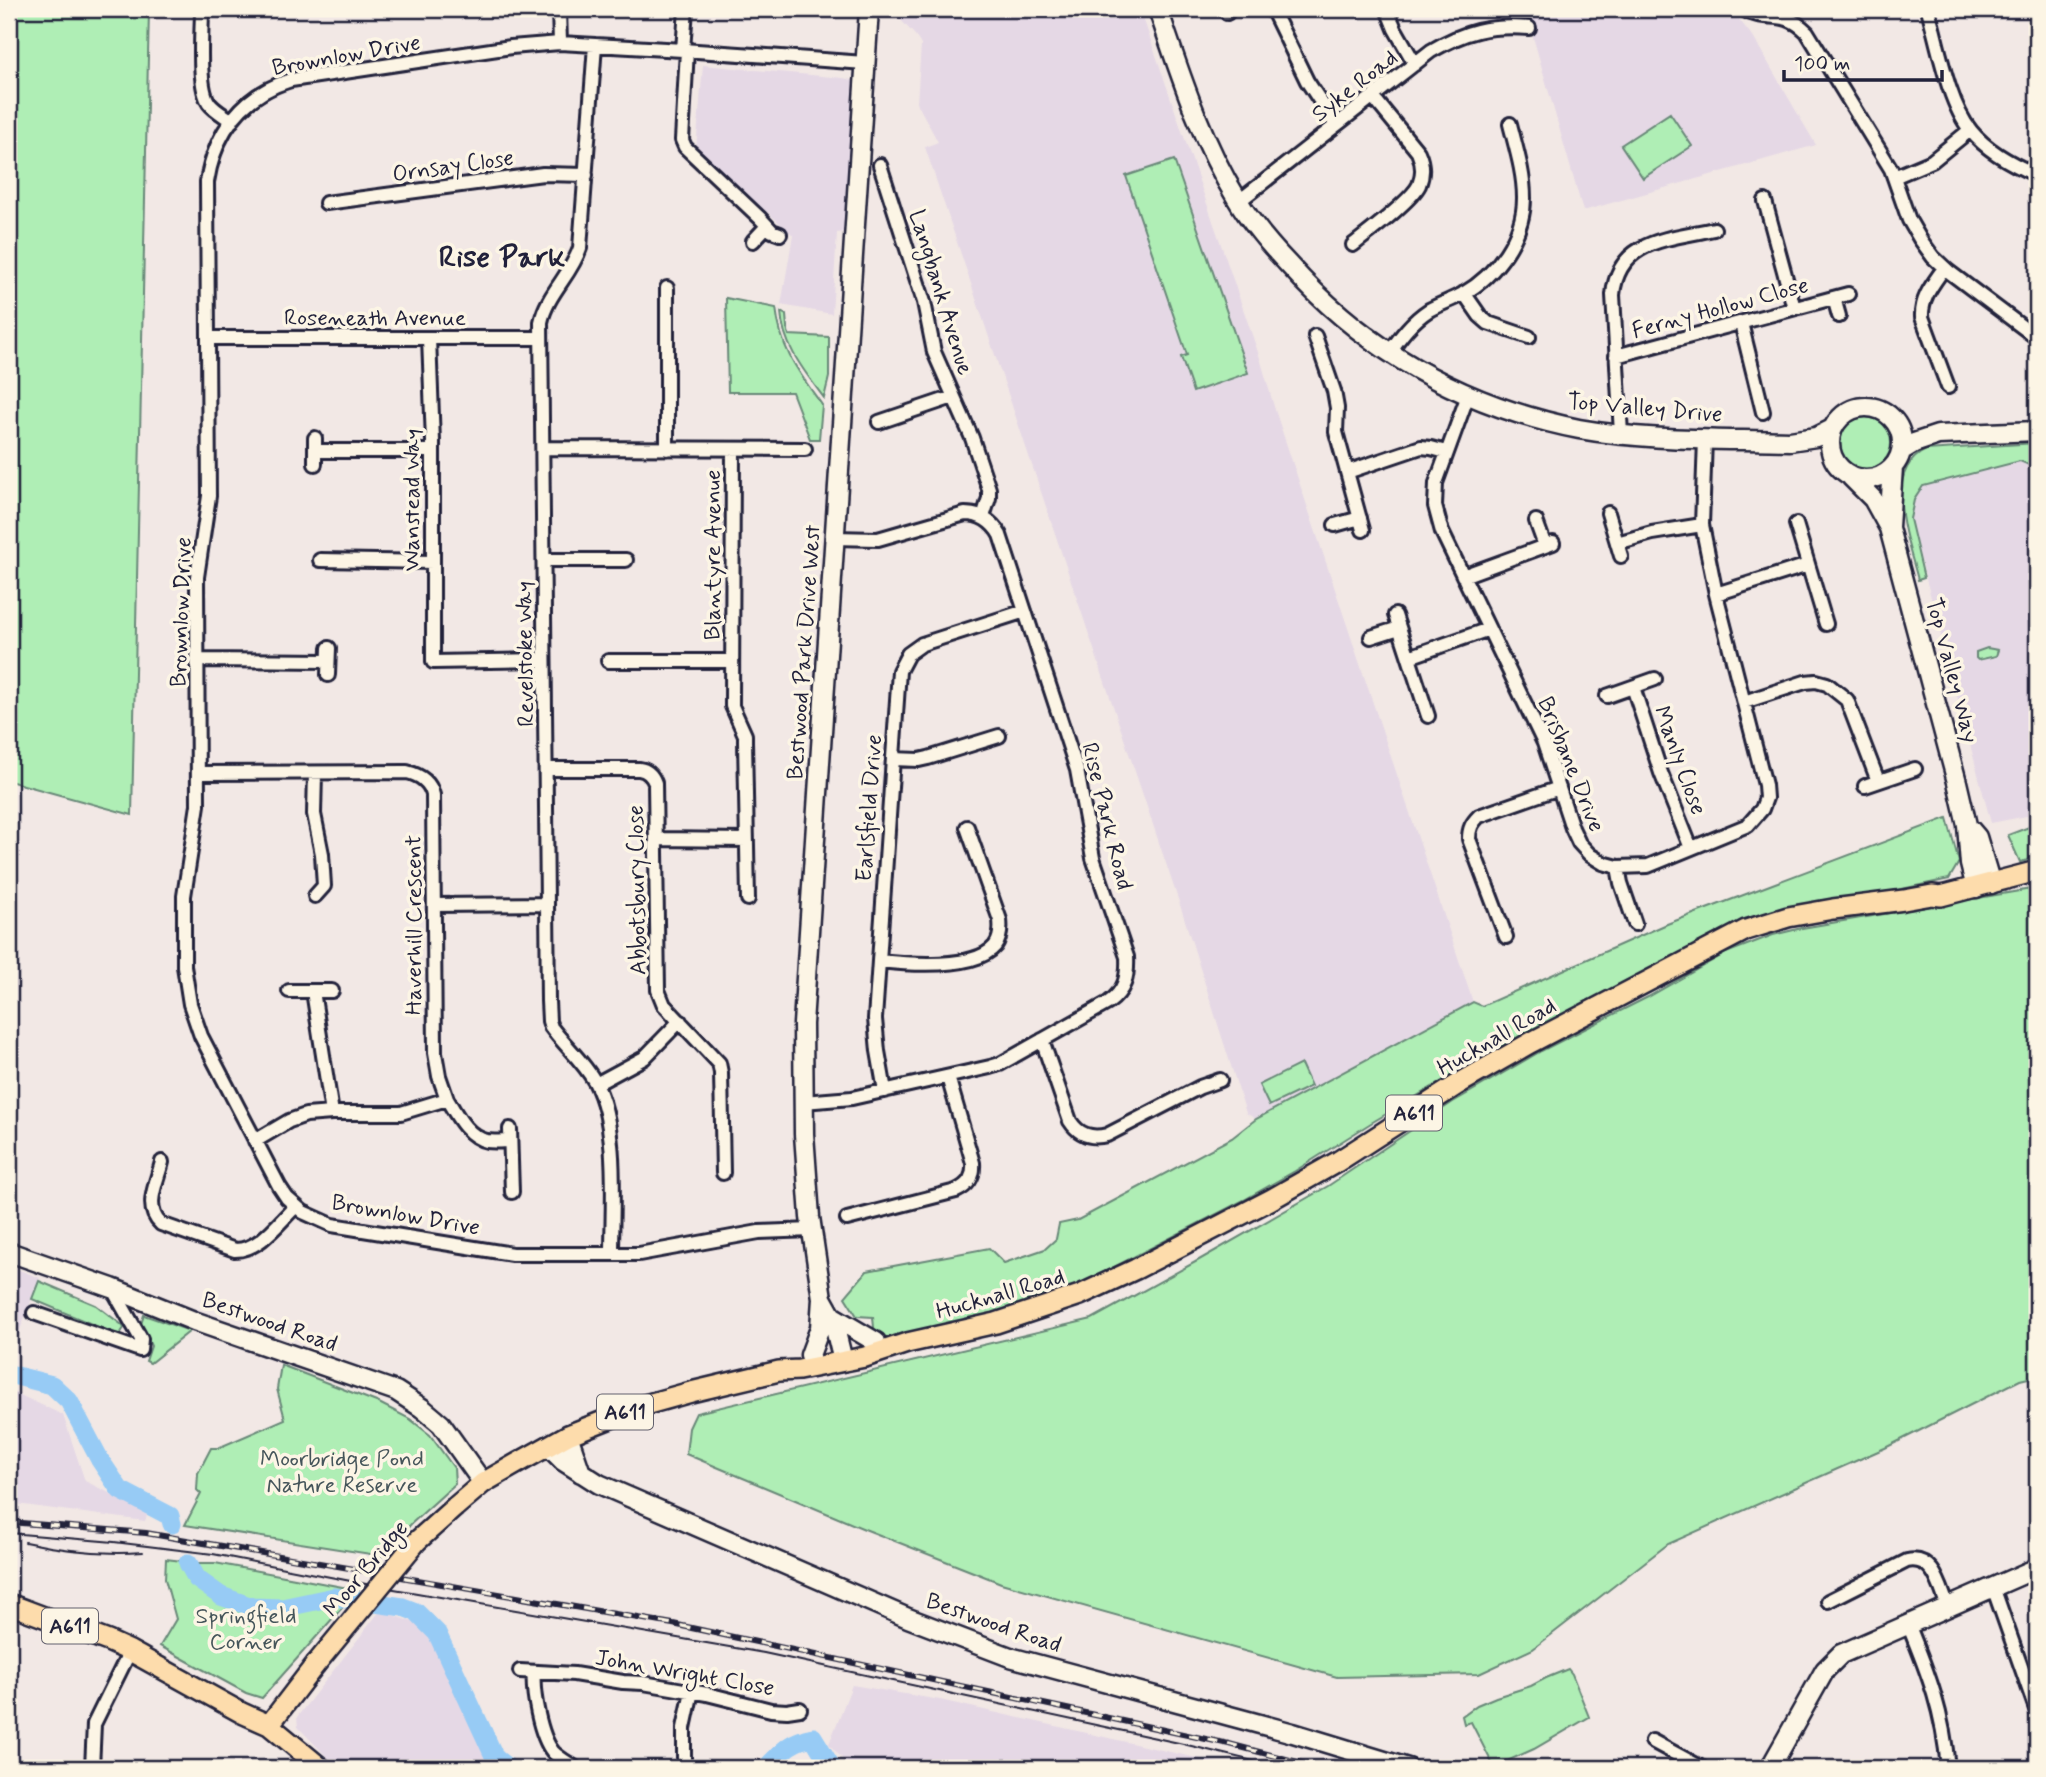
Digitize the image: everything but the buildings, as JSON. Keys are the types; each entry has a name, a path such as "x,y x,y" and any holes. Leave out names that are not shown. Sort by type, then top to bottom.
{"main road":[{"name":"Hucknall Road","path":"483,1483 568,1435 651,1403 779,1371 795,1359 864,1357 907,1343 1009,1319 1080,1295 1270,1200 1337,1162 1460,1083 1530,1043 1746,930 1788,917 1932,895 1941,896 2037,863"},
{"name":"Hucknall Road","path":"1982,881 2037,871"},
{"name":"Hucknall Road","path":"829,1356 876,1342 907,1343"},
{"name":"Moor Bridge","path":"269,1725 417,1541 483,1483"},
{"name":"A611","path":"9,1604 130,1651 269,1725"},
{"path":"269,1725 321,1768"}],"street":[{"path":"202,9 202,76 205,93 212,107 232,121"},
{"path":"559,9 561,43"},
{"path":"686,9 682,140 685,147 772,231 780,234"},
{"name":"Bestwood Park Drive West","path":"826,1322 812,1230 804,1134 803,1024 869,9"},
{"name":"Top Valley Drive","path":"1158,9 1194,113 1238,202 1264,238 1316,295 1389,353 1468,395 1511,412 1581,429 1621,435 1790,441 1816,437 1832,429"},
{"path":"1272,9 1307,81 1336,125"},
{"path":"1387,9 1415,64"},
{"path":"1743,9 1760,16 1790,19 1807,32 1884,157 1909,220 1933,257 2037,338"},
{"path":"1928,9 1951,90 1970,130 1989,149 2037,176"},
{"name":"Syke Road","path":"1238,202 1415,64 1452,39 1507,20 1529,28"},
{"name":"Brownlow Drive","path":"812,1230 759,1231 646,1253 512,1254 342,1228 311,1217 295,1207 279,1186 201,1037 187,990 184,966 184,897 186,872 196,825 198,773 197,576 209,496 207,182 215,150 240,110 261,92 291,80 511,47 561,43 865,64"},
{"name":"Revelstoke Way","path":"595,45 580,248 573,265 545,307 541,322 547,904 549,1021 596,1084 607,1116 611,1146 612,1254"},
{"path":"1353,245 1360,231 1414,193 1422,173 1418,152 1373,97"},
{"path":"1894,177 1932,161 1970,130"},
{"path":"1389,353 1399,338 1422,316 1484,279 1504,256 1522,217 1524,200 1516,131"},
{"name":"Langbank Avenue","path":"880,166 884,198 924,302 934,352 972,438 989,489 983,517"},
{"name":"Ornsay Close","path":"326,203 542,174 586,176"},
{"path":"1764,209 1794,308"},
{"path":"753,241 768,226"},
{"path":"1621,435 1614,280 1630,255 1642,248 1705,227"},
{"path":"1940,381 1922,317 1922,307 1944,268"},
{"path":"667,288 673,302 667,449"},
{"path":"1464,293 1488,323 1517,326 1529,337"},
{"name":"Ferny Hollow Close","path":"1616,356 1848,294"},
{"name":"Ferny Hollow Close","path":"1834,298 1839,316"},
{"path":"1741,323 1761,406 1775,397"},
{"name":"Roseneath Avenue","path":"208,338 541,338"},
{"name":"Wanstead Way","path":"429,338 433,451 433,668 544,660"},
{"path":"1321,343 1335,397 1336,432 1362,524 1335,525"},
{"name":"Brisbane Drive","path":"1468,395 1436,483 1435,506 1442,533 1544,743 1579,843 1590,855 1603,863 1618,867"},
{"path":"879,422 953,397"},
{"path":"1938,435 1914,443 1878,478 1869,480 1845,472 1833,460 1830,450 1832,429 1842,416 1857,408 1874,408 1913,430 1938,435 2037,431"},
{"path":"1895,421 1902,440 1897,459"},
{"path":"1635,925 1618,867 1648,866 1748,825 1762,809 1766,798 1765,785 1716,594 1702,525 1705,439"},
{"name":"Top Valley Drive","path":"1790,441 1823,456 1845,472"},
{"path":"1347,472 1421,447 1446,452"},
{"name":"Blantyre Avenue","path":"542,448 733,449 791,456 805,449"},
{"name":"Blantyre Avenue","path":"733,449 732,711 743,730 745,741 748,899"},
{"path":"315,451 433,451"},
{"name":"Top Valley Way","path":"1889,528 1897,459"},
{"name":"Top Valley Way","path":"1845,472 1873,499 1889,528 1967,825 1969,864 1982,881"},
{"path":"1608,513 1621,556"},
{"path":"834,538 878,539 956,515 974,514 983,517"},
{"name":"Rise Park Road","path":"803,1102 852,1098 1000,1064 1117,997 1128,972 1127,957 1093,858 1077,770 1000,535 983,517"},
{"path":"1463,576 1549,544 1536,521"},
{"path":"1796,524 1827,615"},
{"path":"1617,542 1702,525"},
{"path":"320,560 433,562"},
{"path":"544,560 626,560"},
{"path":"1716,594 1808,565"},
{"name":"Earlsfield Drive","path":"886,1091 875,1026 899,671 908,654 922,644 1025,611"},
{"path":"1371,637 1397,622 1429,706"},
{"path":"1409,657 1489,629"},
{"path":"197,660 328,668 328,648"},
{"path":"615,657 732,661"},
{"name":"Manly Close","path":"1607,695 1655,679"},
{"path":"1744,702 1805,682 1827,684 1847,700 1871,783 1915,769"},
{"name":"Manly Close","path":"1633,687 1661,773 1691,848"},
{"path":"892,759 929,758 999,736"},
{"name":"Abbotsbury Close","path":"546,769 639,769 647,772 655,783 658,990 664,1005 716,1059 721,1068 723,1172"},
{"name":"Haverhill Crescent","path":"198,773 407,772 420,776 432,789 435,1053 439,1076 455,1114 471,1133 488,1141 510,1135 512,1192"},
{"path":"315,773 314,814 322,855 324,886 316,896"},
{"path":"1507,928 1469,839 1469,830 1479,816 1559,788"},
{"path":"879,961 919,965 953,962 980,955 996,945 1001,930 1000,920 967,827"},
{"path":"656,839 747,840"},
{"path":"434,905 547,904"},
{"path":"1631,912 1644,907"},
{"path":"289,991 332,991"},
{"path":"313,991 332,1113"},
{"path":"596,1084 644,1058 680,1021"},
{"path":"1042,1040 1070,1121 1086,1135 1107,1135 1200,1087 1220,1080"},
{"path":"847,1219 956,1191 968,1183 973,1163 948,1077"},
{"path":"255,1141 289,1121 306,1115 401,1113 447,1099"},
{"path":"164,1171 151,1205 155,1219 161,1224 236,1250 256,1244 295,1207"},
{"name":"Bestwood Road","path":"9,1252 112,1288 194,1321 396,1391 441,1424 483,1483"},
{"path":"40,1312 140,1350 141,1339 112,1288"},
{"path":"826,1322 876,1342"},
{"path":"826,1322 829,1356"},
{"path":"826,1322 829,1356"},
{"path":"568,1435 581,1474"},
{"name":"Bestwood Road","path":"548,1446 563,1461 599,1484 908,1618 1010,1657 1293,1733 1408,1768"},
{"path":"1828,1601 1907,1561 1920,1560 1931,1568 1948,1607"},
{"path":"1770,1768 1832,1661 1853,1648 2037,1569"},
{"path":"1993,1587 2037,1712"},
{"path":"1908,1624 1938,1703 1948,1768"},
{"path":"92,1768 94,1724 130,1651"},
{"name":"John Wright Close","path":"520,1671 574,1674 643,1683 692,1691 754,1706 794,1710 789,1726"},
{"path":"534,1672 532,1687 547,1743 554,1753 571,1765 576,1750"},
{"path":"684,1768 684,1728 692,1691"},
{"path":"1653,1741 1702,1768"}],"shaded area":[{"path":"896,9 1140,9 1260,358 1473,1002 1256,1119 1246,1113 1182,911 925,147 938,142 917,103 921,45 896,15"},
{"path":"1525,9 1731,9 1753,37 1816,145 1583,211"},
{"path":"703,65 857,81 845,232 837,233 832,314 781,305 793,235 696,149"},
{"path":"2021,461 2029,465 2037,463 2037,814 1991,823 1910,519 1914,500 1923,486"},
{"path":"9,1266 40,1278 10,1356 9,1355"},
{"path":"9,1390 63,1415 85,1481 148,1512 145,1521 9,1503"},
{"path":"380,1611 419,1624 430,1636 492,1768 342,1768 328,1758 298,1727 297,1717"},
{"path":"852,1685 940,1700 1241,1768 851,1768 829,1744"}],"green space":[{"path":"9,9 149,9 132,815 9,781"},
{"path":"1670,113 1692,146 1643,178 1621,145"},
{"path":"1174,160 1248,373 1193,392 1181,357 1187,355 1126,176"},
{"path":"726,298 776,308 786,349 822,405 819,439 810,439 792,392 728,392"},
{"path":"781,312 786,315 789,335 829,337 829,377 824,398 790,347"},
{"path":"1865,417 1875,419 1883,425 1889,433 1889,453 1883,461 1875,467 1865,469 1855,467 1847,461 1841,453 1839,443 1841,433 1847,425 1855,419"},
{"path":"2037,443 2037,453 2029,465 2020,461 1923,486 1914,500 1910,519 1924,578 1918,580 1901,509 1904,474 1912,460 1926,450"},
{"path":"1987,648 1998,650 1996,656 1978,660 1976,652"},
{"path":"1947,818 1959,862 1949,879 1788,909 1750,919 1721,931 1466,1067 1244,1200 1079,1285 1000,1314 897,1337 875,1338 873,1317 857,1316 845,1297 867,1271 989,1248 1004,1263 1045,1249 1056,1239 1059,1224 1078,1220 1232,1138 1256,1119 1473,1002 1482,1006 1667,924"},
{"path":"2037,824 2037,858 2020,862 2008,835"},
{"path":"2037,888 2037,1376 2020,1380 1885,1448 1668,1544 1533,1649 1479,1674 1337,1677 1001,1583 686,1454 689,1428 696,1413 1092,1319 1328,1186 1453,1102 1541,1051 1648,997 1726,953 1773,935 1802,928"},
{"path":"1301,1064 1311,1086 1269,1106 1259,1085"},
{"path":"39,1281 96,1305 124,1328 120,1334 113,1333 32,1299"},
{"path":"144,1315 190,1331 150,1363 146,1361 151,1346 141,1324"},
{"name":"Moorbridge Pond Nature Reserve","path":"281,1365 379,1403 410,1419 430,1435 454,1468 455,1484 411,1524 383,1556 185,1525 201,1494 197,1490 198,1473 211,1448 218,1448 285,1419 277,1389"},
{"name":"Springfield Corner","path":"166,1559 215,1563 358,1590 262,1698 246,1693 160,1646 176,1619 165,1579"},
{"path":"1568,1669 1589,1717 1534,1749 1494,1767 1471,1722 1464,1724 1462,1716 1477,1705 1531,1686"}],"waterway":[{"path":"9,1374 52,1385 69,1401 100,1460 120,1490 170,1516 172,1524"},
{"path":"188,1563 197,1579 221,1596 252,1607 282,1608 334,1597 403,1607 416,1612 437,1633 495,1758 508,1768"},
{"path":"766,1768 792,1745 813,1737 832,1768"}],"tram line":[{"path":"9,1533 213,1554 371,1585 764,1653 1282,1768"},
{"path":"25,1542 84,1552 143,1552"}],"railway":[{"path":"9,1522 146,1533 673,1624 1229,1744 1320,1768"}],"district":[{"name":"Rise Park","path":"502,256"}]}
